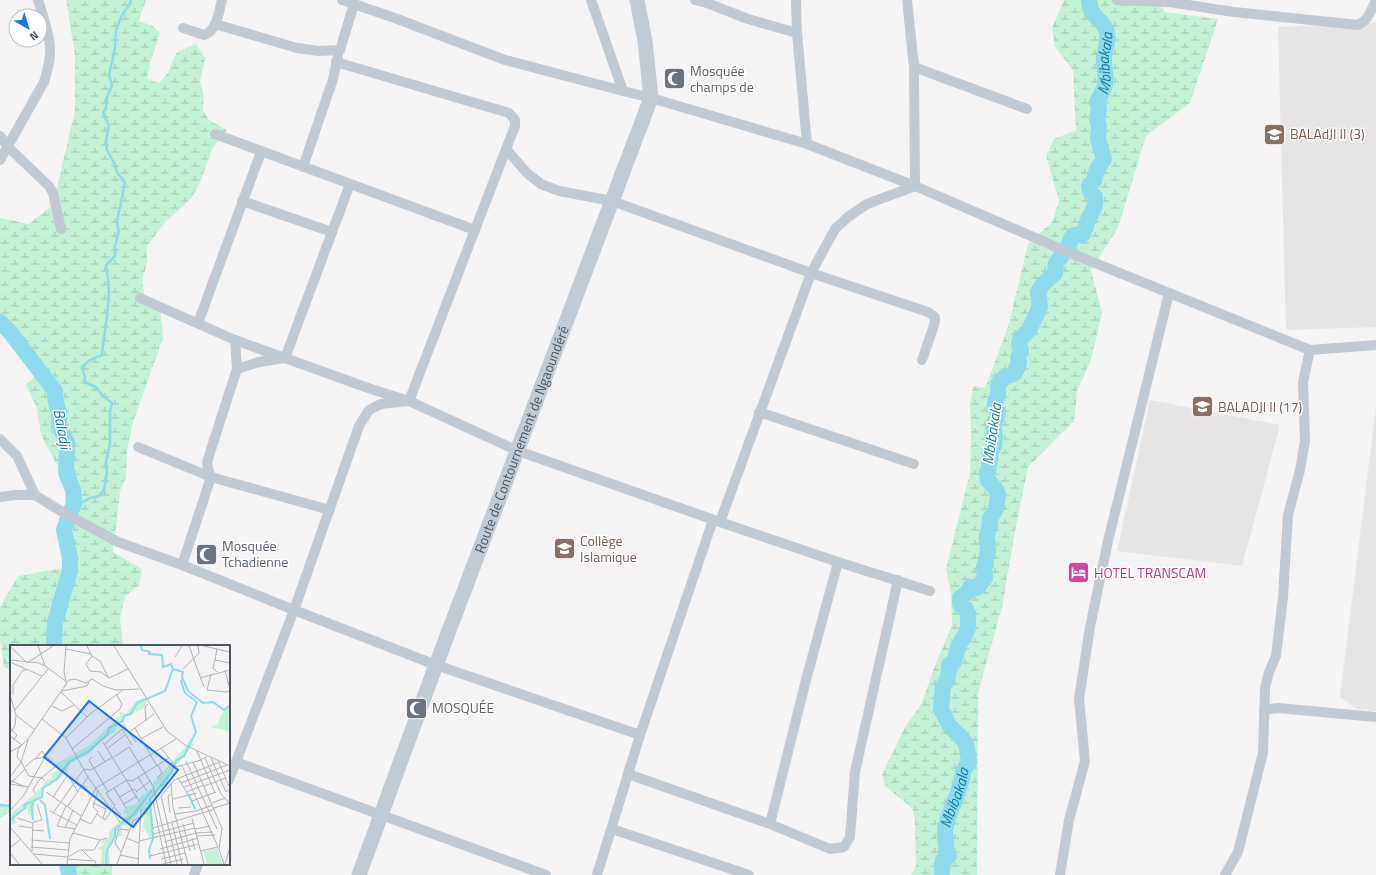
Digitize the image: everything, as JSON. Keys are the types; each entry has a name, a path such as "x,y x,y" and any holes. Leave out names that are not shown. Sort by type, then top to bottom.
{"street":[{"path":"0,160 44,82 48,69 50,49 46,25 38,0"},
{"path":"183,28 204,35 211,31 215,24 222,0"},
{"path":"342,0 354,2 505,60 651,98 807,144 915,186 1169,293 1310,350 1376,345"},
{"path":"591,0 623,91"},
{"name":"Route de Contournement de Ngaoundéré","path":"359,875 436,665 651,98 646,41 637,0"},
{"path":"695,0 707,2 748,19 797,33"},
{"path":"796,0 797,33 807,144"},
{"path":"907,0 914,67 915,186"},
{"path":"1117,0 1201,3 1358,25 1367,19 1372,4"},
{"path":"303,167 333,79 336,62 354,2"},
{"path":"215,24 297,48 319,51 340,50"},
{"path":"336,62 509,113 515,120 515,126 476,230 409,401"},
{"path":"914,67 1027,109"},
{"path":"215,134 476,230"},
{"path":"0,136 8,147 49,186 53,193 61,229"},
{"path":"506,149 527,173 541,184 559,191 612,201 812,273 928,312 935,317 935,322 922,360"},
{"path":"198,322 261,152"},
{"path":"285,358 350,184"},
{"path":"597,875 640,736 716,521 812,273 835,229 848,217 867,204 915,186"},
{"path":"242,201 332,232"},
{"path":"1060,875 1069,820 1085,761 1079,699 1090,627 1108,541 1169,293"},
{"path":"140,298 198,322 235,340 409,401 518,451 716,521 930,591"},
{"path":"182,565 211,477 207,462 210,449 237,369 235,340"},
{"path":"1225,875 1238,852 1263,753 1265,688 1269,672 1276,656 1283,597 1288,515 1300,470 1305,442 1304,382 1310,350"},
{"path":"237,369 259,362 285,358"},
{"path":"230,777 294,610 359,426 369,410 382,404 409,401"},
{"path":"759,412 914,464"},
{"path":"0,439 17,456 35,495"},
{"path":"138,447 211,477 330,510"},
{"path":"0,497 35,495 104,536 118,542 182,565 436,665 640,736"},
{"path":"770,824 806,680 838,562"},
{"path":"628,774 770,824 830,849 844,847 850,838 855,772 898,580"},
{"path":"1264,710 1278,708 1376,717"},
{"path":"236,762 546,875"},
{"path":"612,829 749,875"},
{"path":"194,875 198,865"}],"shaded area":[{"path":"1376,23 1376,327 1286,330 1278,27"},
{"path":"1150,400 1280,425 1242,566 1117,551"},
{"path":"1376,406 1376,711 1357,709 1340,697"}],"green space":[{"name":"Baladji","path":"66,0 146,0 139,21 153,26 160,33 151,60 147,79 159,83 168,73 177,52 196,44 205,58 200,82 204,96 203,110 209,120 227,130 212,149 200,183 192,197 167,220 147,246 147,262 142,282 145,297 160,309 163,338 132,425 127,451 126,477 120,492 113,552 142,569 139,585 125,597 120,618 123,645 10,645 10,670 4,667 0,641 0,607 18,576 69,567 72,558 72,537 76,504 66,478 41,435 37,408 26,385 37,375 28,357 0,330 0,218 29,224 53,205 75,110 75,55"},
{"name":"Mbibakala","path":"1064,0 1156,0 1165,12 1218,19 1190,103 1146,136 1118,228 1091,270 1102,313 1091,360 1077,391 1074,421 1028,467 1002,607 978,693 977,875 911,875 916,866 915,820 912,808 885,786 882,774 905,727 921,705 937,660 952,626 951,592 946,569 970,473 970,406 973,386 985,388 1008,327 1028,244 1052,222 1059,201 1046,156 1054,139 1076,130 1073,70 1055,47 1052,28"},
{"path":"0,805 10,807 10,813 0,818"},
{"path":"59,865 112,865 112,875 64,875"}],"waterway":[{"path":"74,504 99,496 104,490 107,473 106,462 110,443 110,412 112,403 103,396 96,387 84,382 85,377 82,367 90,360 102,355 109,299 106,265 115,256 115,246 119,231 117,224 125,183 117,172 107,150 106,142 109,125 103,113 106,108 107,97 112,86 109,75 115,48 116,30 122,15 130,4 131,0"},
{"name":"Mbibakala","path":"942,875 943,860 949,856 946,852 946,823 960,786 963,771 969,762 966,743 949,725 941,709 943,686 947,681 949,665 954,662 958,648 968,628 968,615 966,609 960,604 960,598 969,591 970,587 977,588 985,578 983,569 986,564 988,551 987,535 990,519 996,509 998,495 997,491 988,480 987,473 991,451 994,446 995,437 993,425 998,414 995,408 995,402 998,395 998,384 1006,376 1014,374 1017,369 1016,368 1019,364 1018,357 1021,351 1019,344 1020,339 1029,330 1040,307 1038,292 1043,284 1055,273 1056,263 1069,246 1071,238 1074,235 1082,235 1086,227 1095,206 1095,197 1090,191 1089,185 1094,181 1097,169 1104,159 1098,139 1099,126 1097,119 1099,108 1097,102 1105,85 1106,78 1104,57 1108,36 1104,25 1093,14 1089,0"},
{"name":"Baladji","path":"0,322 10,332 55,391 59,413 59,426 67,442 66,472 73,490 74,504 64,530 70,558 70,570 55,622 54,645"},
{"path":"0,805 10,806"},
{"name":"Baladji","path":"67,865 69,875"}],"place":[{"name":"Mosquée champs de","path":"674,79"},
{"name":"BALAdJI II (3)","path":"1274,134"},
{"name":"BALADJI II (17)","path":"1203,407"},
{"name":"Collège Islamique","path":"564,549"},
{"name":"Mosquée Tchadienne","path":"206,554"},
{"name":"HOTEL TRANSCAM","path":"1078,573"},
{"name":"MOSQUÉE","path":"417,708"}]}
